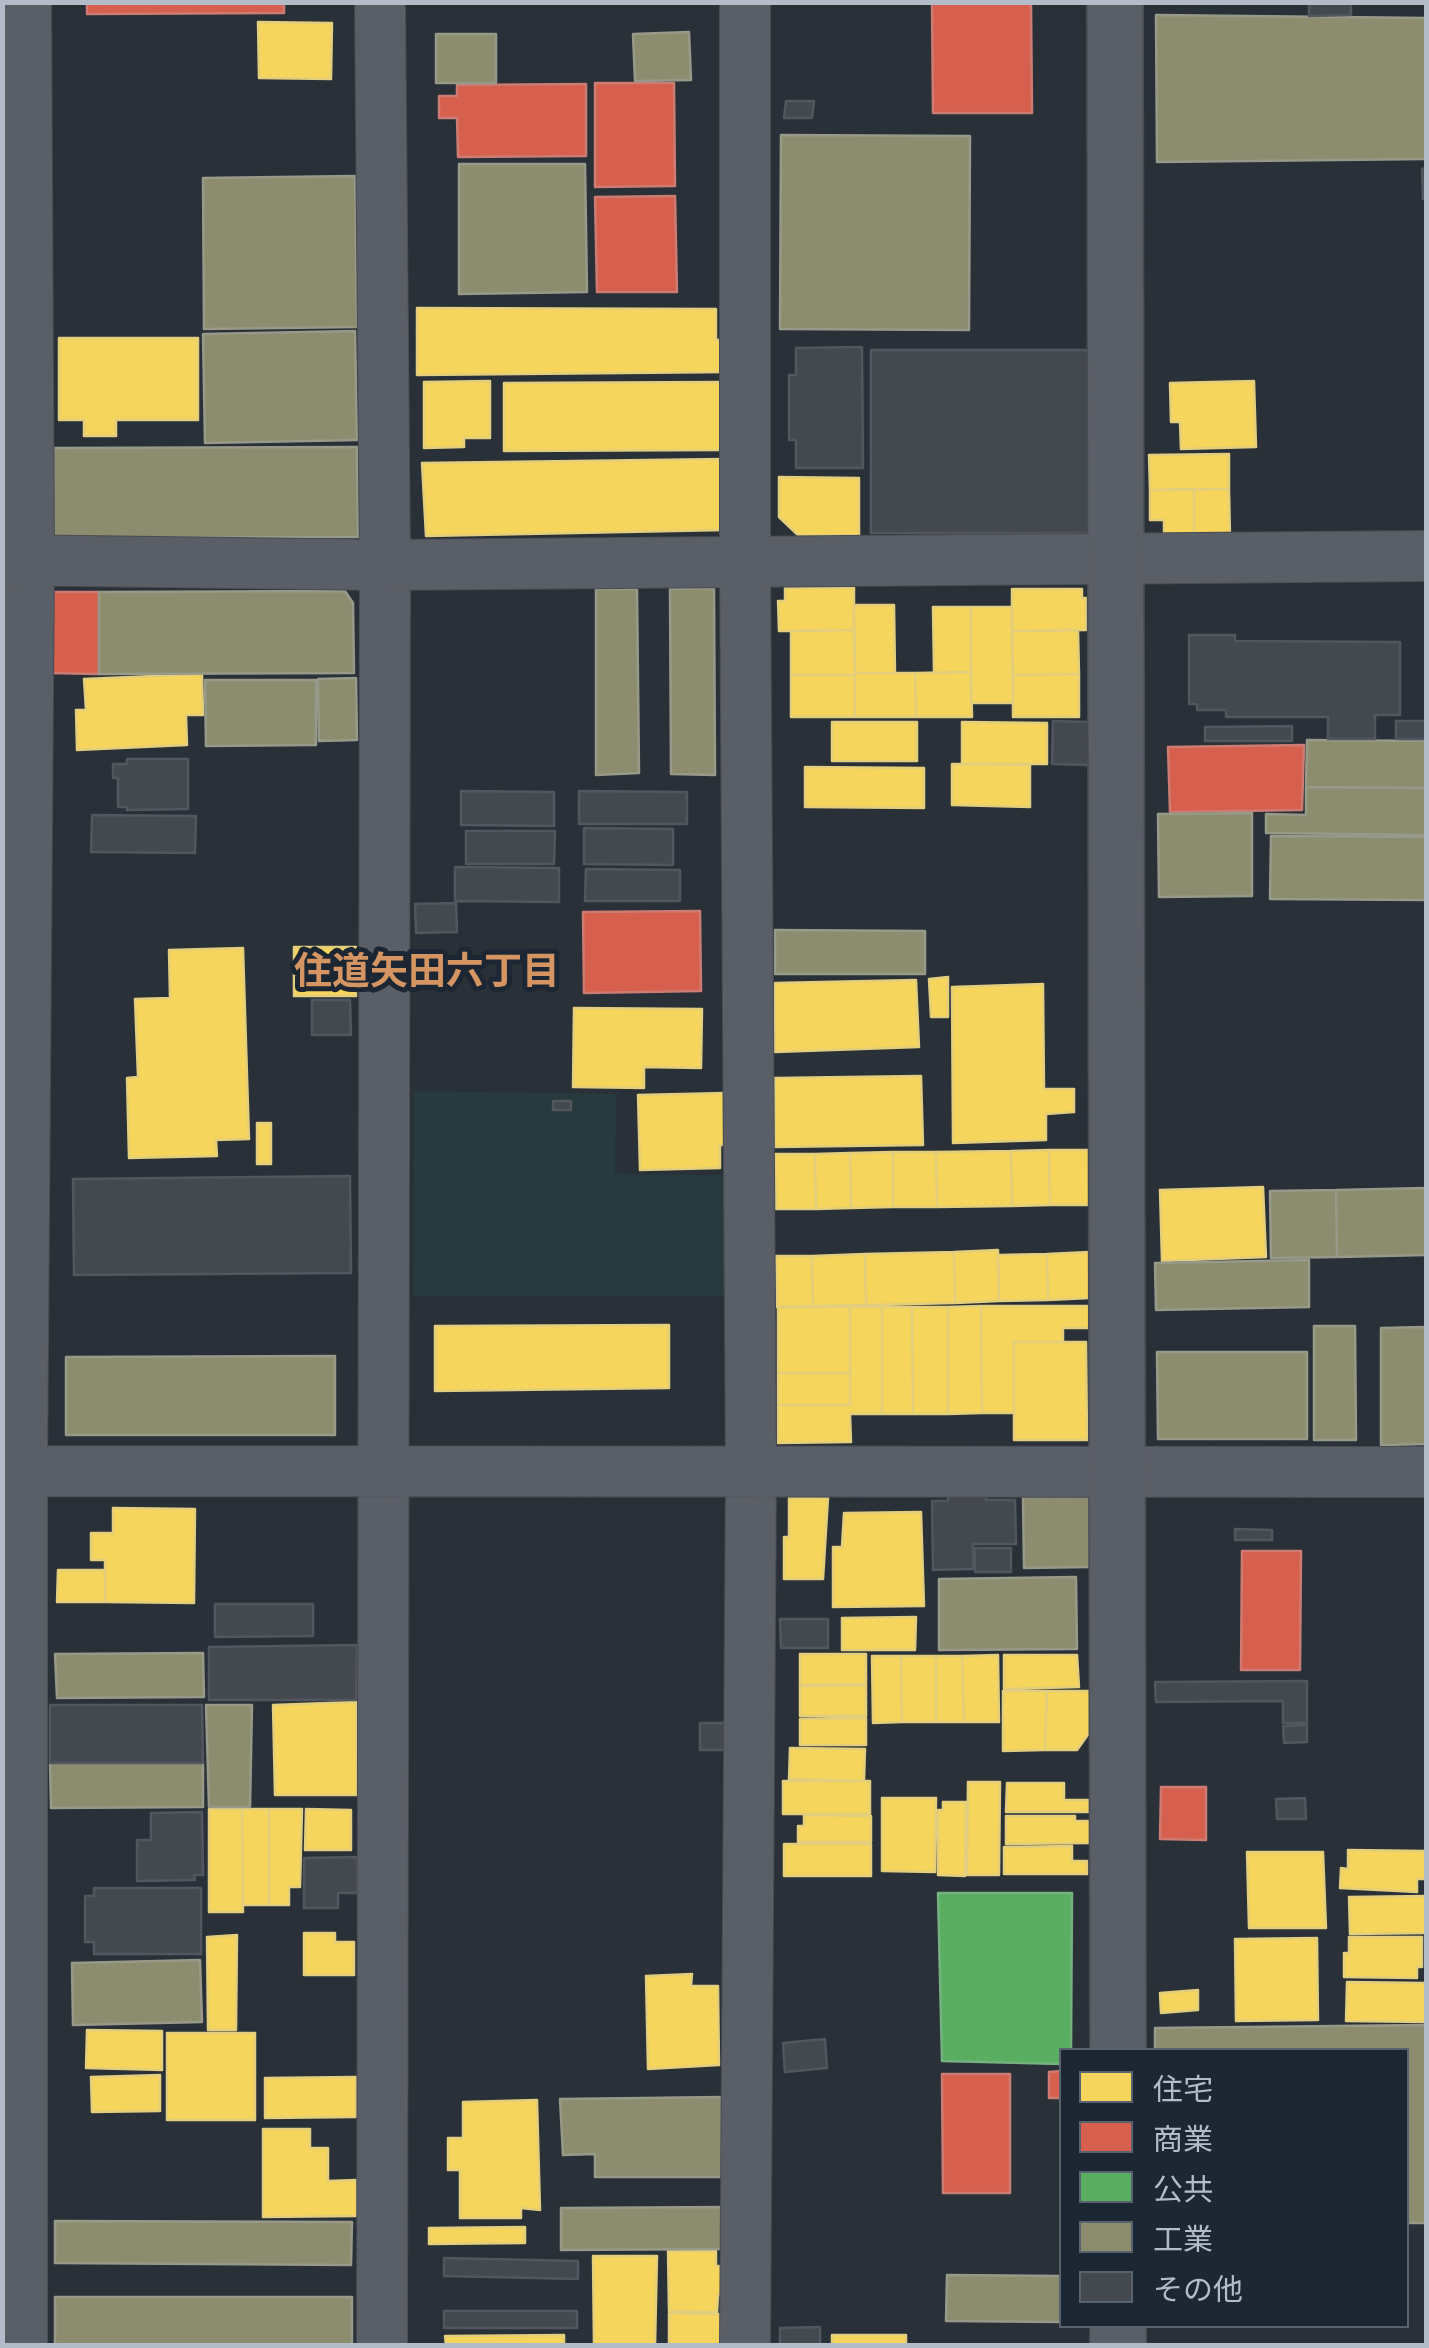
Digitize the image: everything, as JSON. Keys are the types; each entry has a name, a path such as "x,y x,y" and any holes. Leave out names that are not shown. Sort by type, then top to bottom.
{"street":[{"path":"22,2346 12,1471 16,560 26,2"},
{"path":"380,2 385,565 382,2346"},
{"path":"744,2346 752,1472 745,2"},
{"path":"1115,2 1118,2048"},
{"path":"16,560 385,565 1426,556"},
{"path":"12,1471 1426,1472"}],"green space":[{"path":"414,1091 616,1094 615,1174 729,1175 729,1296 414,1296"}],"building: 住宅":[{"path":"258,22 332,23 331,79 259,78"},
{"path":"417,308 716,309 716,340 729,340 729,372 417,375"},
{"path":"59,338 198,338 198,420 116,420 116,436 84,436 84,420 59,420"},
{"path":"490,381 490,438 464,438 464,447 424,448 424,382"},
{"path":"1254,381 1256,447 1181,449 1180,422 1171,422 1170,383"},
{"path":"721,382 722,450 504,451 504,383"},
{"path":"1229,454 1229,489 1150,490 1149,455"},
{"path":"724,459 724,530 426,536 422,463"},
{"path":"779,477 859,478 859,535 799,536 779,517"},
{"path":"1194,489 1229,489 1230,536 1194,536"},
{"path":"1194,489 1194,536 1164,536 1164,520 1150,520 1150,490"},
{"path":"785,588 854,588 854,630 779,631 778,601 785,601"},
{"path":"1012,589 1082,589 1082,598 1086,598 1086,630 1012,631"},
{"path":"854,605 894,605 895,673 855,673"},
{"path":"933,607 971,607 971,672 934,673"},
{"path":"971,607 1012,607 1013,703 971,703"},
{"path":"854,630 855,675 791,675 791,631"},
{"path":"1078,630 1079,674 1013,675 1012,631"},
{"path":"971,672 972,717 916,717 915,673"},
{"path":"855,673 915,673 916,717 855,717"},
{"path":"202,674 203,715 186,715 187,745 77,750 76,710 86,710 84,679"},
{"path":"1079,674 1079,717 1013,717 1013,675"},
{"path":"791,675 855,675 855,717 791,717"},
{"path":"832,722 917,722 917,761 832,761"},
{"path":"962,722 1047,723 1047,764 962,764"},
{"path":"952,764 1030,765 1030,807 952,805"},
{"path":"805,767 924,768 924,808 805,807"},
{"path":"294,947 356,947 356,996 294,996"},
{"path":"243,948 249,1139 216,1140 217,1156 129,1158 127,1078 138,1077 135,999 170,998 169,950"},
{"path":"948,977 948,1017 931,1017 929,979"},
{"path":"916,980 919,1047 775,1052 775,983"},
{"path":"1043,984 1044,1089 1074,1089 1074,1112 1046,1114 1046,1140 953,1143 952,987"},
{"path":"574,1008 702,1009 701,1068 644,1067 644,1088 573,1087"},
{"path":"921,1076 923,1145 775,1147 775,1078"},
{"path":"725,1093 726,1145 720,1145 720,1168 640,1170 638,1095"},
{"path":"257,1123 271,1123 271,1164 257,1164"},
{"path":"1049,1150 1090,1150 1091,1205 1050,1205"},
{"path":"1049,1150 1050,1205 1012,1206 1011,1151"},
{"path":"1011,1151 1012,1206 937,1207 936,1152"},
{"path":"893,1152 936,1152 937,1207 893,1207"},
{"path":"893,1152 893,1207 851,1208 850,1153"},
{"path":"850,1153 851,1208 816,1209 815,1154"},
{"path":"775,1154 815,1154 816,1209 776,1209"},
{"path":"1263,1187 1266,1257 1162,1261 1160,1190"},
{"path":"998,1250 999,1301 955,1303 954,1252"},
{"path":"954,1252 955,1303 866,1305 865,1254"},
{"path":"1089,1252 1090,1298 1048,1300 1047,1254"},
{"path":"865,1254 866,1305 813,1306 812,1256"},
{"path":"1047,1254 1048,1300 999,1301 998,1255"},
{"path":"776,1256 812,1256 813,1306 777,1307"},
{"path":"981,1306 982,1413 948,1414 948,1307"},
{"path":"981,1306 1090,1306 1090,1328 1063,1328 1063,1342 1014,1342 1014,1413 982,1413"},
{"path":"778,1307 850,1307 850,1373 778,1373"},
{"path":"850,1307 882,1307 882,1414 850,1414 851,1442 778,1443 778,1405 850,1405"},
{"path":"882,1307 912,1307 913,1414 882,1414"},
{"path":"912,1307 948,1307 948,1414 913,1414"},
{"path":"669,1325 669,1388 435,1391 435,1326"},
{"path":"1014,1342 1086,1342 1087,1440 1014,1440"},
{"path":"778,1373 850,1373 850,1405 778,1405"},
{"path":"789,1498 828,1498 823,1579 784,1579"},
{"path":"113,1508 195,1509 194,1603 105,1602 105,1560 91,1560 91,1533 113,1533"},
{"path":"921,1512 924,1606 833,1607 833,1547 842,1547 844,1513"},
{"path":"58,1570 105,1570 105,1602 57,1602"},
{"path":"916,1617 915,1650 842,1650 842,1618"},
{"path":"800,1654 866,1654 866,1684 800,1685"},
{"path":"998,1655 999,1722 964,1722 962,1656"},
{"path":"1004,1655 1077,1655 1079,1687 1004,1689"},
{"path":"872,1656 901,1656 902,1722 873,1723"},
{"path":"901,1656 936,1656 936,1722 902,1722"},
{"path":"936,1656 962,1656 964,1722 936,1722"},
{"path":"866,1685 866,1716 800,1716 800,1686"},
{"path":"1003,1691 1047,1691 1045,1750 1003,1751"},
{"path":"1047,1691 1092,1691 1092,1729 1077,1750 1045,1750"},
{"path":"356,1702 357,1795 275,1795 273,1705"},
{"path":"866,1718 866,1745 800,1745 800,1719"},
{"path":"790,1748 865,1749 864,1781 789,1779"},
{"path":"783,1781 870,1781 870,1814 783,1814"},
{"path":"968,1782 1000,1782 999,1875 967,1875"},
{"path":"1007,1783 1064,1783 1064,1800 1090,1800 1090,1812 1006,1812"},
{"path":"882,1798 936,1798 935,1872 882,1871"},
{"path":"943,1802 966,1802 965,1876 938,1875 938,1810 943,1810"},
{"path":"209,1809 242,1809 243,1912 209,1912"},
{"path":"242,1809 269,1809 269,1905 243,1905"},
{"path":"269,1809 302,1809 300,1887 289,1887 289,1905 269,1905"},
{"path":"306,1809 351,1810 351,1850 305,1850"},
{"path":"804,1815 871,1816 871,1842 798,1842 798,1826 804,1826"},
{"path":"1006,1816 1075,1816 1075,1821 1090,1821 1090,1843 1006,1844"},
{"path":"784,1844 871,1844 871,1876 784,1876"},
{"path":"1072,1846 1072,1861 1087,1861 1087,1874 1004,1874 1004,1847"},
{"path":"1348,1850 1426,1851 1426,1879 1417,1879 1417,1892 1340,1888 1341,1868 1348,1869"},
{"path":"1247,1852 1323,1852 1326,1928 1249,1928"},
{"path":"1426,1896 1426,1933 1350,1934 1349,1897"},
{"path":"304,1933 335,1933 335,1942 354,1942 354,1975 304,1975"},
{"path":"237,1935 236,2030 208,2030 207,1937"},
{"path":"1349,1937 1422,1937 1422,1967 1417,1967 1417,1978 1344,1977"},
{"path":"1317,1938 1318,2020 1236,2021 1235,1939"},
{"path":"692,1974 691,1986 718,1986 719,2065 648,2069 646,1976"},
{"path":"1347,1982 1426,1983 1426,2022 1346,2021"},
{"path":"1198,1990 1198,2010 1161,2013 1160,1993"},
{"path":"87,2030 162,2031 162,2070 86,2068"},
{"path":"167,2033 255,2033 255,2120 167,2120"},
{"path":"160,2075 160,2111 92,2112 91,2077"},
{"path":"356,2077 356,2117 265,2118 265,2078"},
{"path":"537,2100 540,2210 521,2208 521,2218 460,2218 460,2170 448,2170 448,2138 463,2138 463,2102"},
{"path":"263,2129 310,2129 310,2148 328,2148 328,2181 356,2180 357,2216 263,2217"},
{"path":"525,2227 525,2243 429,2244 429,2228"},
{"path":"668,2251 716,2251 716,2266 727,2266 726,2295 718,2295 717,2312 669,2311"},
{"path":"593,2256 657,2256 655,2346 594,2346"},
{"path":"669,2313 721,2314 726,2346 669,2346"},
{"path":"564,2335 564,2346 446,2346 445,2336"},
{"path":"832,2335 906,2335 906,2346 832,2346"}],"building: 商業":[{"path":"87,2 284,2 284,13 87,14"},
{"path":"932,2 1031,2 1032,113 933,113"},
{"path":"595,83 674,83 675,186 595,187"},
{"path":"586,84 586,156 458,157 457,118 439,118 439,96 457,96 457,85"},
{"path":"675,196 677,292 597,292 595,197"},
{"path":"50,592 99,592 99,674 49,673"},
{"path":"1304,745 1302,810 1170,812 1168,747"},
{"path":"700,911 701,991 584,993 583,912"},
{"path":"1242,1551 1301,1551 1300,1670 1241,1670"},
{"path":"1161,1787 1206,1787 1206,1840 1160,1839"},
{"path":"1059,2071 1059,2098 1049,2098 1049,2072"},
{"path":"942,2074 1010,2074 1010,2193 943,2193"}],"building: 公共":[{"path":"938,1893 1072,1893 1071,2048 1059,2048 1059,2064 942,2061"}],"building: 工業":[{"path":"1156,15 1426,18 1426,159 1157,162"},
{"path":"689,32 691,80 635,81 633,34"},
{"path":"436,34 496,34 496,83 436,83"},
{"path":"781,135 970,136 969,330 780,329"},
{"path":"459,164 585,164 587,292 459,294"},
{"path":"355,176 357,327 204,329 203,178"},
{"path":"355,331 357,440 205,443 203,334"},
{"path":"357,447 358,537 53,538 53,448"},
{"path":"714,588 715,775 671,774 670,589"},
{"path":"596,589 637,589 639,773 596,775"},
{"path":"345,591 353,603 354,673 99,674 99,592"},
{"path":"356,678 357,740 319,741 318,679"},
{"path":"205,680 316,680 316,745 206,746"},
{"path":"1307,740 1426,741 1426,788 1306,787"},
{"path":"1306,787 1426,788 1426,835 1266,833 1266,814 1306,815"},
{"path":"1252,813 1252,896 1159,897 1158,814"},
{"path":"1271,836 1426,837 1426,900 1270,899"},
{"path":"775,930 925,931 925,974 775,974"},
{"path":"1426,1188 1426,1255 1337,1257 1336,1190"},
{"path":"1336,1190 1337,1257 1271,1258 1270,1191"},
{"path":"1309,1260 1309,1307 1156,1310 1155,1263"},
{"path":"1314,1326 1355,1326 1356,1440 1314,1440"},
{"path":"1426,1327 1426,1444 1381,1445 1381,1328"},
{"path":"1157,1352 1307,1352 1307,1439 1158,1439"},
{"path":"335,1356 335,1435 66,1435 66,1357"},
{"path":"1090,1495 1090,1567 1024,1568 1023,1496"},
{"path":"1076,1577 1077,1649 939,1650 939,1579"},
{"path":"203,1653 204,1697 57,1698 55,1654"},
{"path":"206,1705 252,1705 250,1807 209,1807"},
{"path":"50,1763 203,1763 203,1807 51,1808"},
{"path":"200,1960 202,2022 73,2025 72,1963"},
{"path":"1426,2025 1426,2223 1409,2223 1409,2048 1155,2048 1155,2028"},
{"path":"724,2097 726,2177 595,2177 595,2154 563,2155 560,2099"},
{"path":"730,2207 729,2249 561,2250 561,2208"},
{"path":"55,2221 352,2222 351,2265 55,2263"},
{"path":"947,2275 1059,2276 1059,2322 946,2321"},
{"path":"55,2297 352,2297 352,2346 55,2346"}],"building: その他":[{"path":"1309,2 1351,2 1351,15 1309,16"},
{"path":"786,101 814,101 812,118 784,118"},
{"path":"1426,168 1426,199 1423,199 1422,169"},
{"path":"862,347 863,468 796,468 796,440 789,440 789,375 796,375 796,348"},
{"path":"871,350 1089,350 1089,533 871,533"},
{"path":"1189,635 1235,635 1235,641 1400,642 1400,715 1375,715 1375,739 1328,739 1328,717 1226,717 1226,710 1197,710 1197,704 1189,704"},
{"path":"1053,721 1089,722 1089,765 1052,764"},
{"path":"1396,721 1426,721 1426,739 1396,739"},
{"path":"1292,726 1292,741 1205,741 1205,727"},
{"path":"127,759 188,759 188,809 118,807 118,778 113,778 113,764 127,764"},
{"path":"461,791 554,792 554,826 461,825"},
{"path":"579,791 687,792 687,824 579,824"},
{"path":"92,815 196,816 195,853 91,852"},
{"path":"584,828 673,829 673,865 584,864"},
{"path":"466,831 555,831 554,864 466,864"},
{"path":"455,867 559,868 559,902 455,901"},
{"path":"586,869 680,870 680,901 585,901"},
{"path":"456,903 457,932 416,933 415,904"},
{"path":"312,1000 350,1000 351,1035 312,1035"},
{"path":"553,1101 571,1101 571,1110 553,1110"},
{"path":"350,1176 351,1273 74,1275 73,1179"},
{"path":"985,1492 986,1500 1015,1500 1016,1544 973,1544 973,1569 933,1570 932,1501 948,1501 948,1493"},
{"path":"1235,1529 1272,1530 1272,1540 1235,1540"},
{"path":"975,1548 1011,1548 1011,1572 975,1572"},
{"path":"215,1604 313,1604 313,1636 215,1637"},
{"path":"780,1619 828,1619 828,1648 781,1648"},
{"path":"357,1645 356,1700 209,1700 209,1647"},
{"path":"1307,1681 1307,1723 1283,1723 1283,1701 1156,1702 1155,1682"},
{"path":"50,1705 202,1705 203,1763 50,1763"},
{"path":"700,1723 730,1723 730,1750 700,1750"},
{"path":"1307,1725 1307,1742 1284,1743 1283,1726"},
{"path":"1305,1798 1306,1819 1277,1819 1276,1799"},
{"path":"202,1812 203,1875 194,1875 195,1880 137,1881 137,1840 151,1840 151,1813"},
{"path":"357,1857 357,1893 338,1893 338,1908 304,1908 304,1858"},
{"path":"94,1888 201,1888 201,1954 94,1954 94,1942 85,1942 85,1896 94,1896"},
{"path":"825,2039 827,2068 785,2072 783,2043"},
{"path":"444,2258 578,2261 578,2279 444,2276"},
{"path":"444,2311 577,2311 577,2328 444,2328"},
{"path":"820,2327 820,2346 780,2346 780,2328"}],"district":[{"name":"住道矢田六丁目","path":"427,973"}]}
